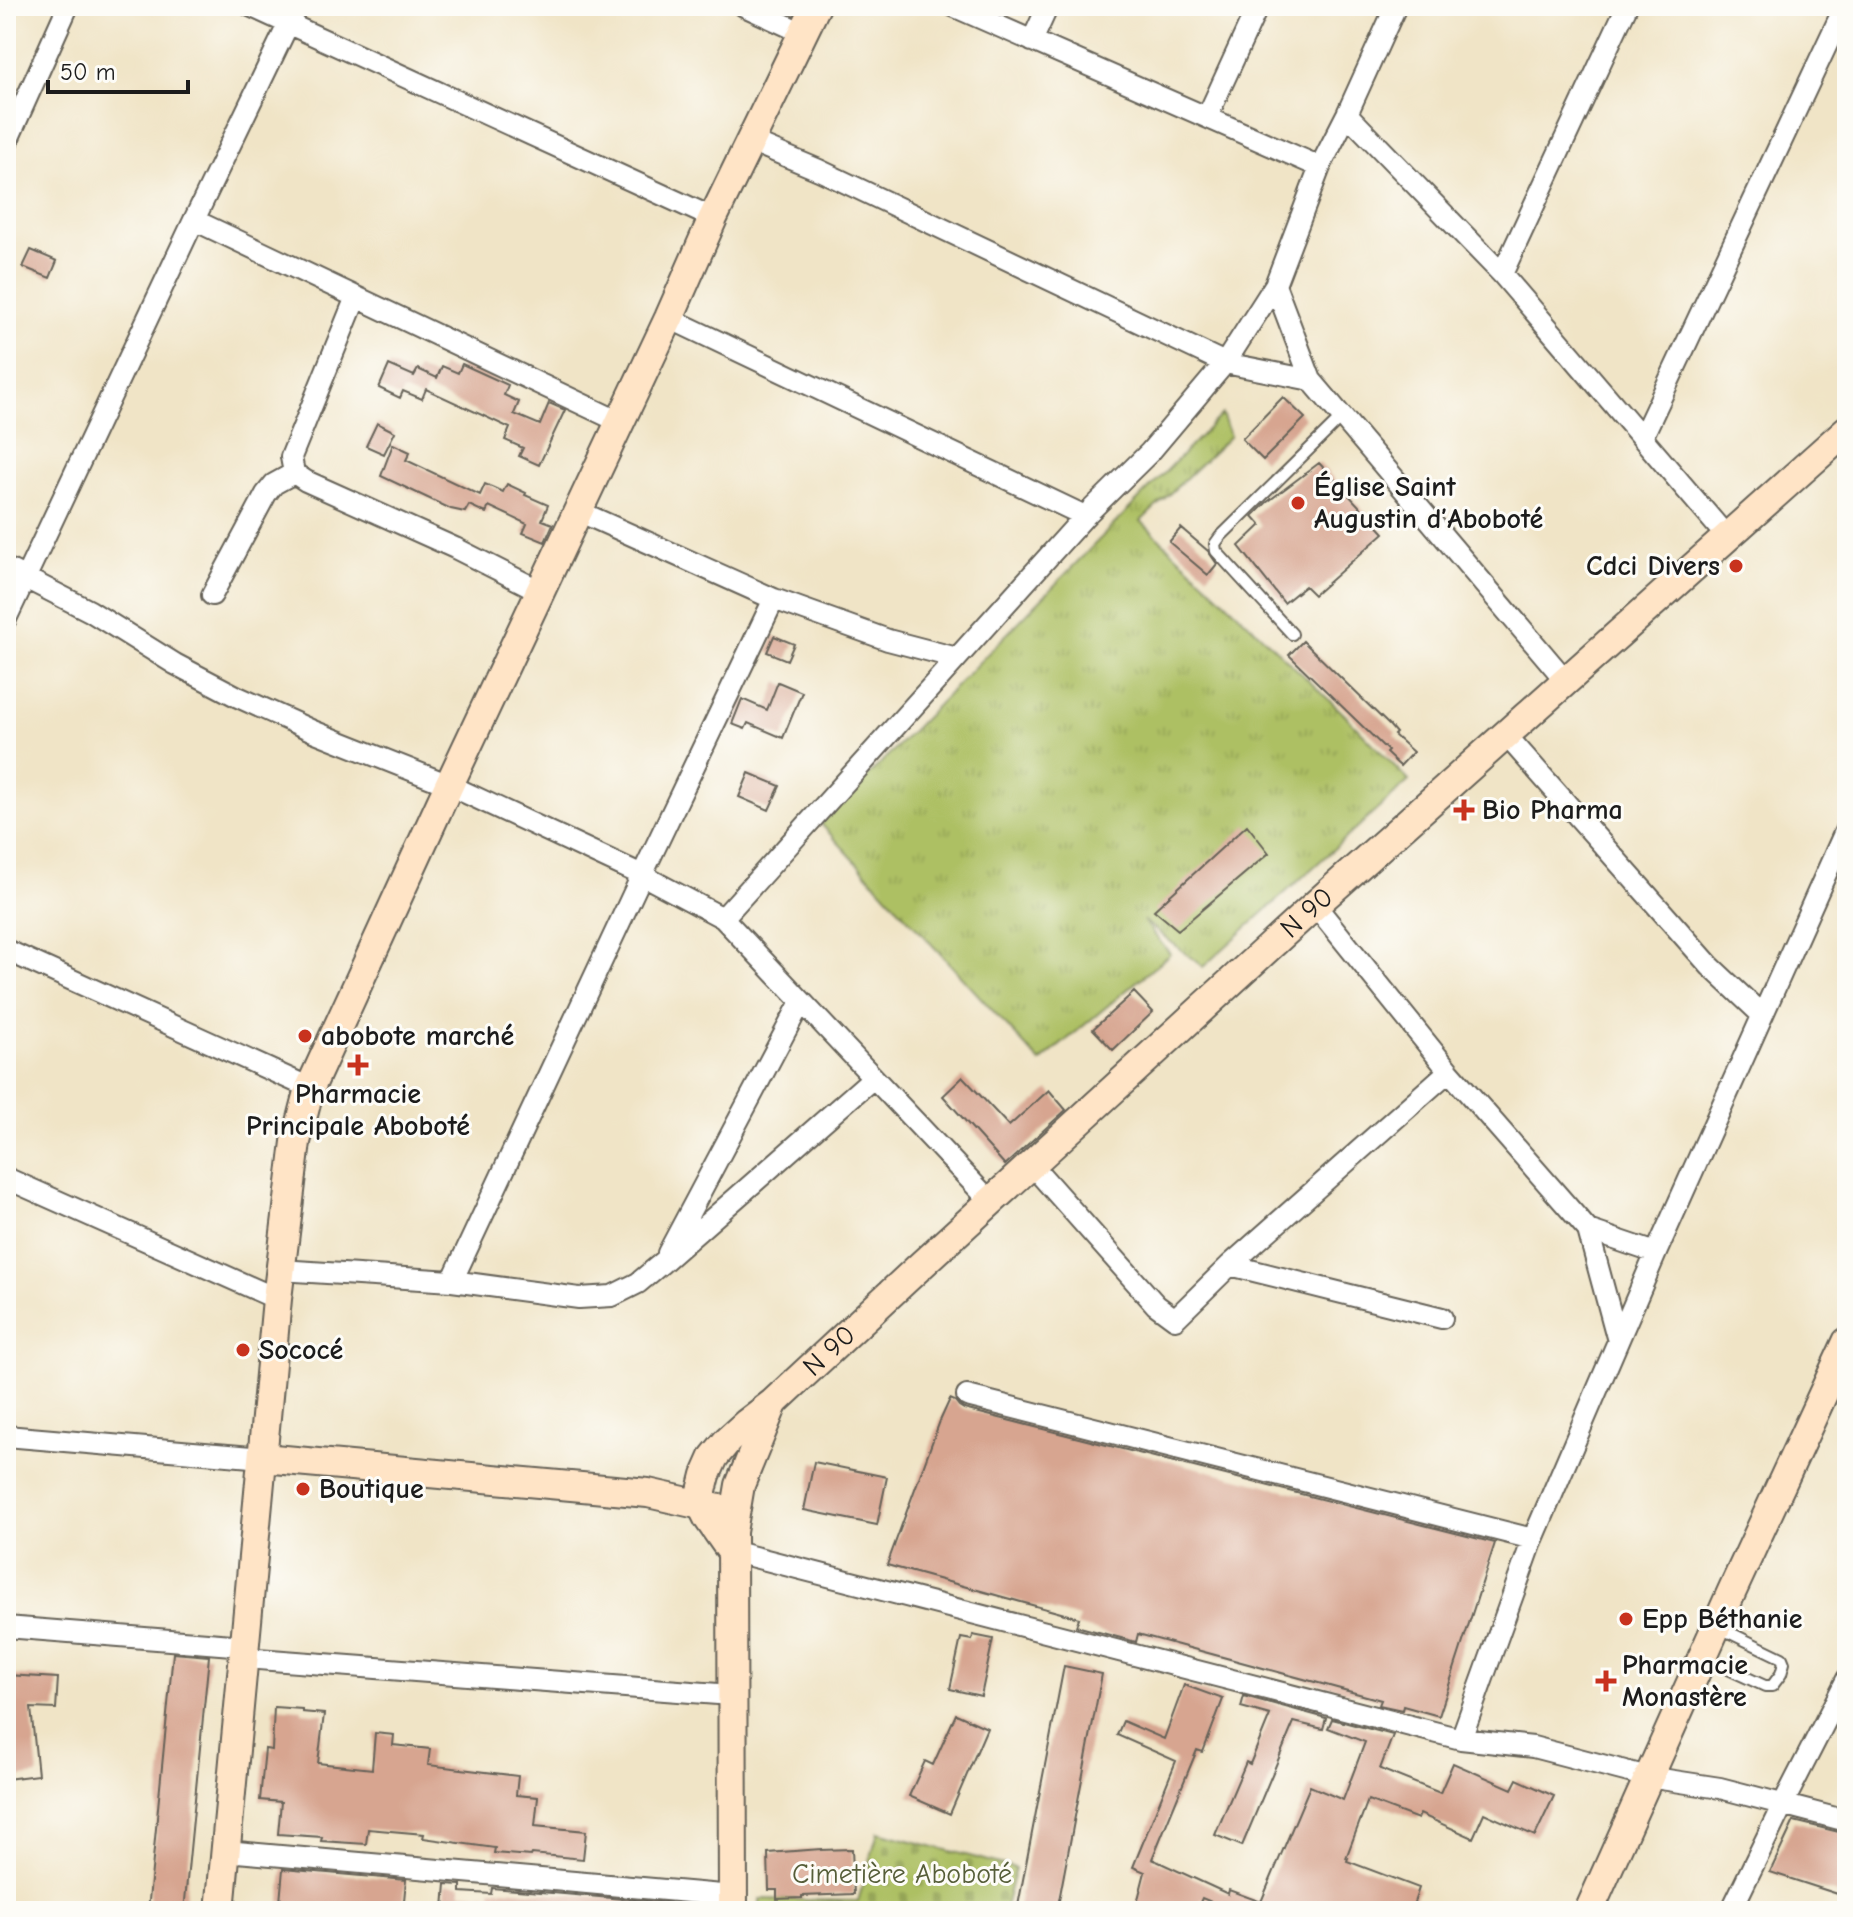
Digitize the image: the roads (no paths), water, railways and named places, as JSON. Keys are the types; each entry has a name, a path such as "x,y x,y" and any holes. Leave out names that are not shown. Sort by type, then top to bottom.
{"street":[{"path":"6,144 68,6"},
{"path":"250,6 293,15 713,218"},
{"path":"744,6 803,33"},
{"path":"220,1911 280,1270 296,1142 310,1088 713,218 816,6"},
{"path":"953,6 1320,167"},
{"path":"1032,41 1048,6"},
{"path":"1207,117 1258,6"},
{"path":"723,918 1085,516 1150,452 1225,363 1275,285 1320,167 1396,6"},
{"path":"1502,274 1627,6"},
{"path":"1642,438 1845,6"},
{"path":"6,619 293,15"},
{"path":"1347,114 1502,274 1726,536"},
{"path":"750,141 819,170 1225,363 1311,380"},
{"path":"194,220 620,422"},
{"path":"1275,285 1311,380 1566,681"},
{"path":"356,297 291,457 294,473 540,591"},
{"path":"669,318 1085,516"},
{"name":"N 90","path":"702,1506 706,1475 714,1457 728,1440 773,1403 1315,905 1847,430"},
{"path":"212,595 266,494 274,484 294,473"},
{"path":"578,511 774,599 888,640 957,658"},
{"path":"6,568 90,611 175,664 238,697 313,731 449,785 642,875 723,918 990,1201"},
{"path":"452,1281 774,599"},
{"path":"1505,734 1710,966 1762,1015"},
{"path":"1461,1739 1533,1539 1656,1253 1847,827"},
{"path":"1315,905 1449,1071 1588,1230 1618,1341"},
{"path":"6,950 310,1088"},
{"path":"662,1263 801,1002"},
{"path":"1031,1164 1156,1305 1175,1319 1230,1265 1449,1071"},
{"path":"280,1270 452,1281 579,1298 612,1296 638,1283 662,1263 873,1078"},
{"path":"6,1178 277,1299"},
{"path":"1588,1230 1656,1253"},
{"path":"1230,1265 1442,1318"},
{"path":"1589,1911 1847,1342"},
{"path":"967,1396 1533,1539"},
{"name":"N 90","path":"733,1904 731,1551 738,1497 773,1403"},
{"path":"6,1436 648,1493 721,1510 738,1497 727,1479 706,1475 648,1493"},
{"path":"702,1506 731,1551 1461,1739 1533,1747 1648,1777 1720,1788 1847,1821"},
{"path":"6,1627 245,1652 731,1695"},
{"path":"1731,1911 1847,1679"},
{"path":"226,1851 733,1904"}],"lane":[{"path":"1292,634 1216,551 1215,544 1342,417"},
{"path":"1702,1657 1769,1687 1784,1668 1782,1658 1716,1626"}],"place":[{"name":"Église Saint Augustin d’Aboboté","path":"1298,503"},
{"name":"Cdci Divers","path":"1736,566"},
{"name":"Bio Pharma","path":"1464,810"},
{"name":"abobote marché","path":"305,1036"},
{"name":"Pharmacie Principale Aboboté","path":"358,1065"},
{"name":"Sococé","path":"243,1350"},
{"name":"Boutique","path":"303,1489"},
{"name":"Epp Béthanie","path":"1626,1619"},
{"name":"Pharmacie Monastère","path":"1606,1681"}],"park label":[{"name":"Cimetière Aboboté","path":"902,1874"}]}
